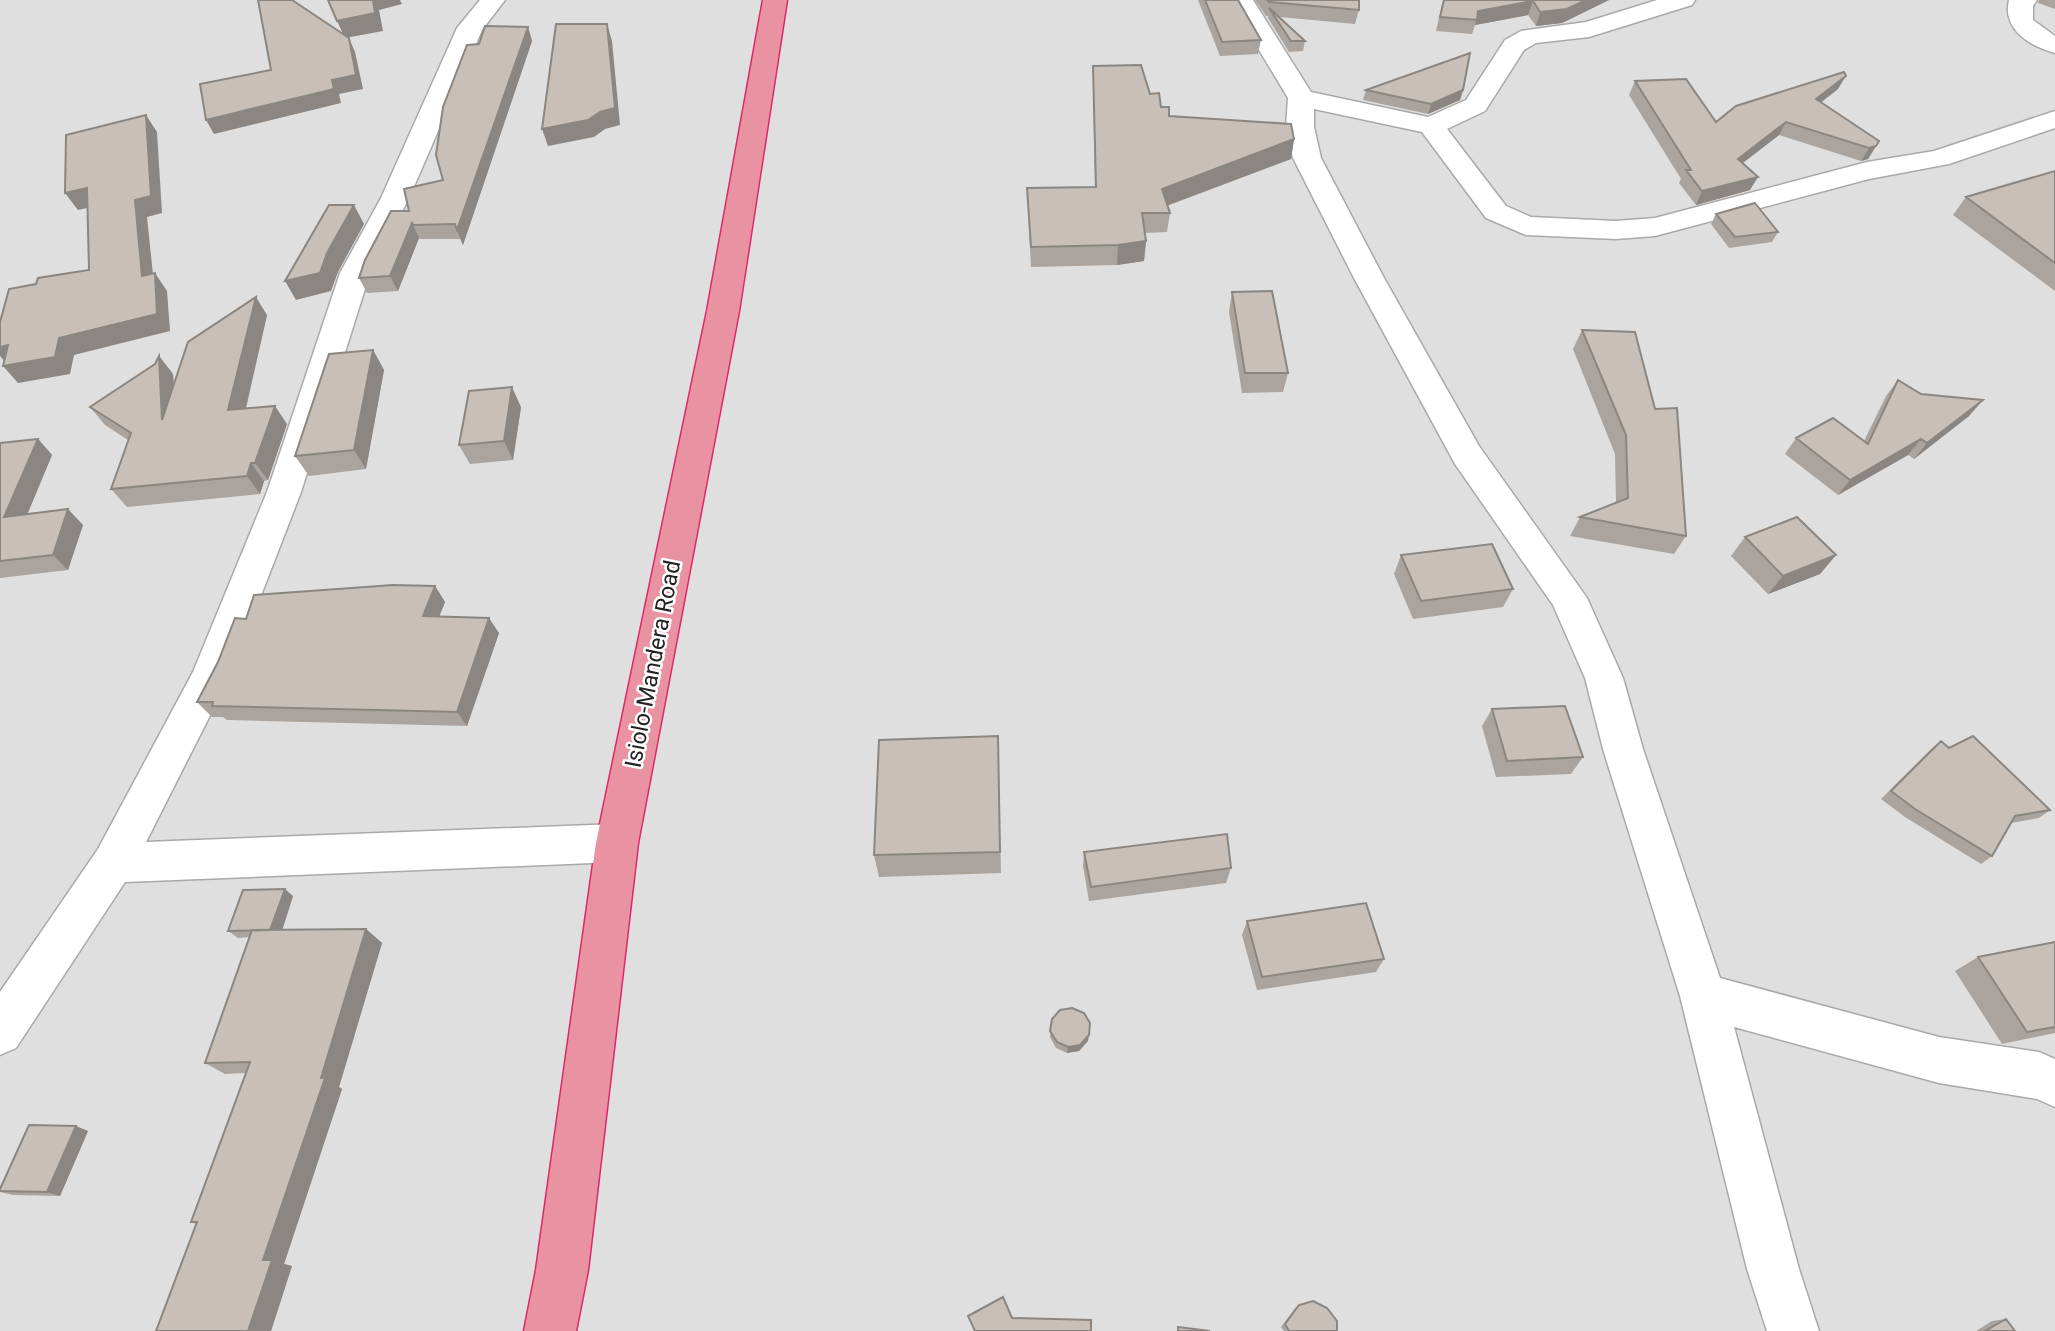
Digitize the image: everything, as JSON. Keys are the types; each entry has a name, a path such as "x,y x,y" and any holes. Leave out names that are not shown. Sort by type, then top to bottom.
{"highway":[{"name":"Isiolo-Mandera Road","path":"550,1331 562,1270 617,843 723,311 775,0"}],"street":[{"path":"0,1032 113,863 211,676 284,492 355,273 395,198 470,28 493,0"},
{"path":"1241,0 1301,98 1300,127 1307,159 1356,254 1467,455 1568,598 1604,678 1623,749 1703,996 1773,1269 1793,1331"},
{"path":"1301,98 1431,126 1476,105 1514,44 1530,36 1589,29 1683,0"},
{"path":"2025,0 2020,2 2021,22 2039,38 2055,45"},
{"path":"1431,126 1496,212 1510,220 1526,226 1616,230 1655,227 1867,172 1939,158 2055,120"},
{"path":"113,863 617,843"},
{"path":"1703,996 1939,1060 2039,1076 2055,1083"}],"shaded area":[{"path":"0,0 2055,0 2055,1331 0,1331"}],"building":[{"path":"258,0 292,0 349,38 356,75 332,80 334,89 206,120 200,84 271,70"},
{"path":"328,0 373,0 375,13 337,21"},
{"path":"1205,0 1238,0 1261,40 1222,42"},
{"path":"1267,0 1359,0 1359,10 1269,2"},
{"path":"1444,0 1586,0 1567,9 1540,12 1533,1 1478,11 1477,20 1440,17"},
{"path":"1269,8 1305,41 1291,41"},
{"path":"556,24 607,24 615,108 600,112 588,120 542,129"},
{"path":"485,26 528,27 457,230 455,224 412,223 390,276 359,278 365,260 391,211 409,211 404,189 443,180 436,155 443,107 467,45 479,44"},
{"path":"1470,53 1463,90 1431,104 1366,90"},
{"path":"1141,65 1150,94 1159,93 1161,107 1169,107 1169,116 1291,124 1294,139 1162,189 1170,213 1142,213 1146,241 1118,245 1031,247 1027,188 1096,187 1093,66"},
{"path":"1844,72 1846,76 1816,99 1879,141 1876,146 1869,148 1786,122 1738,159 1758,177 1702,191 1686,170 1691,170 1635,81 1686,79 1716,122 1736,106"},
{"path":"146,115 151,196 135,200 142,276 155,273 157,314 59,338 55,357 3,366 8,345 0,347 0,322 9,289 36,284 38,278 89,270 87,188 65,193 66,135"},
{"path":"2055,171 2055,263 1966,197"},
{"path":"1755,203 1778,232 1735,237 1716,214"},
{"path":"329,205 354,205 327,253 320,273 285,281"},
{"path":"1272,291 1288,373 1245,373 1232,292"},
{"path":"256,297 228,410 275,406 255,463 251,463 247,476 111,489 131,433 90,407 155,364 159,356 162,420 188,342"},
{"path":"1582,330 1635,332 1655,409 1677,408 1686,536 1580,517 1628,498 1626,435"},
{"path":"373,350 354,450 295,456 329,354"},
{"path":"1898,380 1921,394 1983,400 1927,443 1921,439 1850,480 1796,438 1833,418 1868,444"},
{"path":"512,387 504,441 459,445 469,391"},
{"path":"38,439 4,517 68,509 53,555 0,561 0,443"},
{"path":"1797,517 1836,555 1783,576 1745,537"},
{"path":"1492,544 1513,589 1421,601 1401,555"},
{"path":"393,585 435,586 423,616 489,618 457,712 212,706 213,702 197,702 218,662 235,618 246,619 254,595"},
{"path":"1565,706 1583,757 1507,761 1492,709"},
{"path":"998,736 1000,852 874,855 879,740"},
{"path":"1973,736 2050,810 2015,816 1992,856 1915,809 1891,791 1941,741 1949,748"},
{"path":"1227,834 1231,868 1091,887 1084,852"},
{"path":"285,889 270,930 228,931 243,890"},
{"path":"1366,903 1384,959 1262,977 1247,921"},
{"path":"366,929 321,1078 325,1078 263,1260 272,1260 248,1331 156,1331 197,1222 191,1222 250,1062 205,1063 252,930"},
{"path":"2055,942 2055,1027 2027,1032 1978,957"},
{"path":"1072,1008 1084,1013 1090,1023 1089,1035 1080,1045 1068,1047 1057,1042 1050,1031 1052,1019 1060,1010"},
{"path":"29,1125 76,1126 47,1192 0,1191 0,1189"},
{"path":"1003,1297 1012,1318 1091,1320 1091,1331 975,1331 968,1316"},
{"path":"1313,1301 1327,1308 1337,1321 1337,1331 1289,1331 1285,1324 1299,1305"},
{"path":"2006,1319 2015,1331 1985,1331"},
{"path":"1178,1327 1210,1331 1178,1331"}]}
